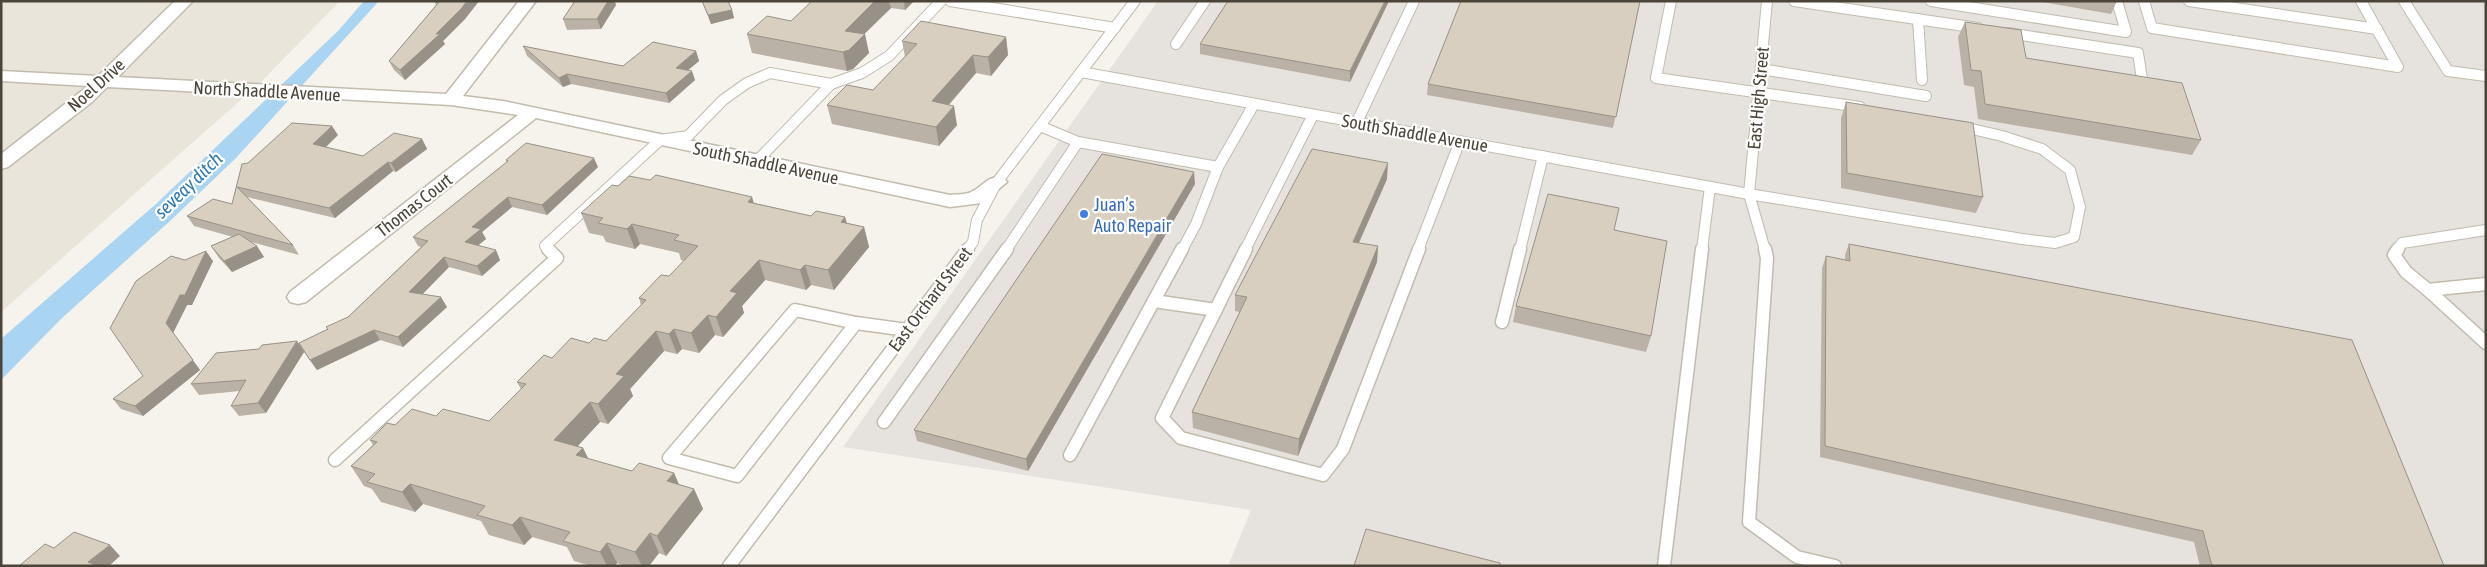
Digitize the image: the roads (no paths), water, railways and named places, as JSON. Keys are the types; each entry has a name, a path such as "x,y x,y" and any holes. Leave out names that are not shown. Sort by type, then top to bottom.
{"street":[{"name":"Noel Drive","path":"1,163 86,98 185,1"},
{"path":"451,100 528,1"},
{"name":"North Shaddle Avenue","path":"1,76 451,100 504,106 531,113"},
{"name":"South Shaddle Avenue","path":"531,113 950,201 975,199 997,182"},
{"name":"Thomas Court","path":"298,297 531,113"}],"lane":[{"path":"757,161 831,84 862,73 889,56 941,1"},
{"path":"950,1 1115,28"},
{"path":"1176,44 1205,1"},
{"path":"1357,122 1414,1"},
{"path":"1671,1 1656,78 1874,110"},
{"name":"East High Street","path":"1749,194 1767,1"},
{"path":"1794,1 2138,53 2142,79"},
{"path":"1931,1 2126,32 2118,1"},
{"path":"2144,1 2152,28 2398,67 2361,1"},
{"path":"2189,1 2377,29"},
{"path":"2404,1 2448,71 2486,76"},
{"name":"East Orchard Street","path":"729,566 973,242 977,220 997,182 1115,28 1132,2"},
{"path":"1918,19 1922,80"},
{"path":"1761,69 1926,96"},
{"name":"South Shaddle Avenue","path":"1081,72 1749,194 2022,239 2055,242 2074,237 2080,207 2070,170 2042,149 2002,136 1949,124"},
{"path":"335,460 557,258 545,246 660,140 688,136 723,100 747,83 770,73 831,84"},
{"path":"1070,454 1196,224 1218,167 1254,104"},
{"path":"1313,114 1162,418 1181,438 1323,475 1343,449 1460,141"},
{"path":"1040,126 1078,142 1218,167"},
{"path":"884,422 1004,253 1078,142"},
{"path":"1502,322 1543,156"},
{"path":"1664,566 1710,187"},
{"path":"1749,194 1767,258 1749,522 1798,557 1835,566"},
{"path":"2486,230 2402,243 2394,255 2406,272 2486,342"},
{"path":"2428,290 2483,287"},
{"path":"1154,301 1216,310"},
{"path":"857,322 736,476 669,458 795,310 857,322 888,330 907,330"}],"water":[{"name":"seveay ditch","path":"364,1 379,1 235,159 170,221 62,318 1,380 1,339 157,203 338,31"}],"place":[{"name":"Juan’s Auto Repair","path":"1084,214"}]}
